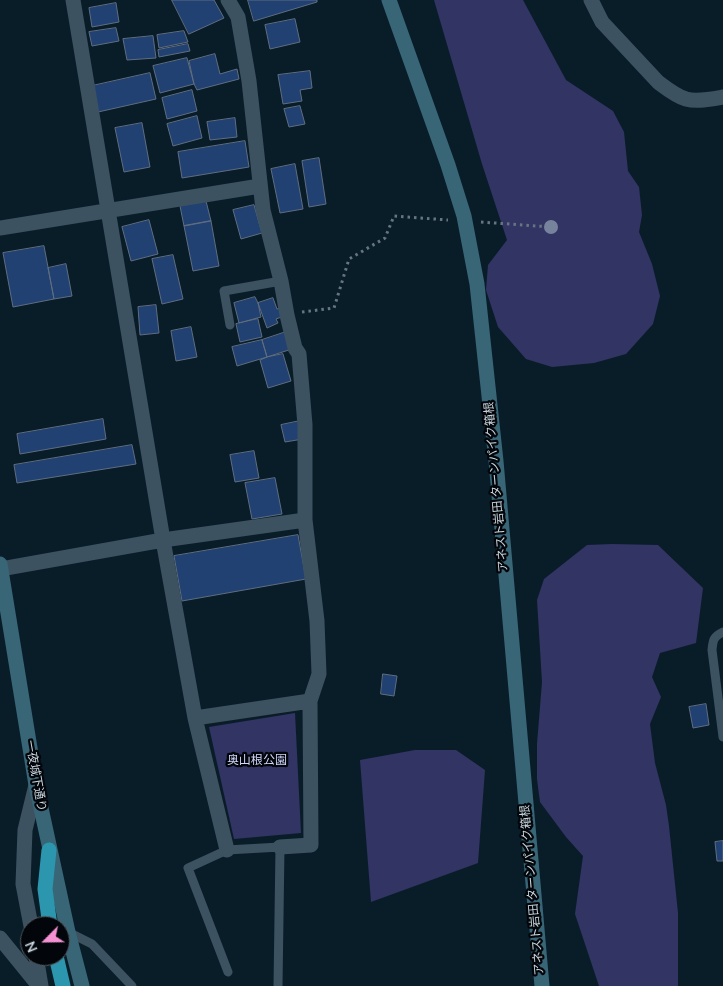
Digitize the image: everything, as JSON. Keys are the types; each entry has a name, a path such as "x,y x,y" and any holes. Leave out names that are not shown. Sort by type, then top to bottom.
{"highway":[{"path":"49,850 45,888 49,916"},
{"path":"58,966 63,986"}],"street":[{"path":"73,0 163,540 195,718 227,850"},
{"path":"228,0 238,17 249,81 263,210 281,281 286,315 295,348 299,354 305,425 305,520 317,621 319,674 310,701 312,845 280,847"},
{"name":"アネスト岩田 ターンパイク箱根","path":"389,0 448,164 464,216 477,284 496,461 542,986"},
{"path":"591,0 602,22 663,85 686,99 707,100 723,97"},
{"path":"0,228 260,186"},
{"path":"0,567 163,540 305,520"},
{"name":"一夜城下通り","path":"0,567 36,785 64,916"},
{"path":"195,718 310,701"},
{"path":"29,916 23,884 25,830 36,785"},
{"path":"0,938 40,986"},
{"name":"一夜城下通り","path":"70,940 82,986"},
{"path":"37,966 40,986"}],"lane":[{"path":"230,325 224,292 281,281"},
{"path":"723,632 713,640 712,650 723,737"},
{"path":"228,972 188,868 227,850 280,847 278,986"},
{"path":"70,933 92,944 132,986"}],"path":[{"path":"286,315 334,308 349,259 385,238 394,216 448,220"},
{"path":"481,222 551,227"}],"green space":[{"path":"434,0 523,0 566,80 613,111 624,132 628,171 639,187 642,215 639,232 652,264 660,296 653,324 626,354 594,363 552,367 526,359 498,327 486,290 488,265 507,240 482,164"},
{"path":"587,545 658,545 703,588 696,643 660,653 652,677 661,697 650,724 655,763 666,805 669,826 678,913 678,986 599,986 575,914 583,856 540,802 537,779 537,744 542,682 537,600 544,579"},
{"name":"奥山根公園","path":"295,713 301,833 234,839 209,727"},
{"path":"415,750 456,750 485,770 478,863 371,902 360,760"}],"building":[{"path":"172,0 214,0 224,18 189,34"},
{"path":"248,0 317,0 317,2 254,21"},
{"path":"116,3 119,22 92,27 89,8"},
{"path":"295,19 300,42 270,49 265,25"},
{"path":"116,28 119,41 92,46 89,32"},
{"path":"184,31 188,42 159,48 157,35"},
{"path":"153,36 156,58 127,60 123,39"},
{"path":"188,44 190,51 159,57 158,50"},
{"path":"215,54 220,74 237,69 239,79 197,90 189,61"},
{"path":"187,58 194,84 160,93 153,66"},
{"path":"310,71 312,88 300,90 302,101 283,104 278,75"},
{"path":"150,73 156,99 98,112 92,86"},
{"path":"192,90 197,111 167,119 162,98"},
{"path":"300,106 305,124 289,127 284,109"},
{"path":"197,116 202,138 173,146 167,124"},
{"path":"235,118 237,137 210,140 207,122"},
{"path":"142,123 150,167 124,172 115,128"},
{"path":"245,141 249,167 182,178 178,152"},
{"path":"319,158 326,204 309,207 302,161"},
{"path":"295,164 303,209 280,213 271,169"},
{"path":"206,201 211,221 184,226 180,206"},
{"path":"254,205 262,233 241,239 233,210"},
{"path":"149,220 158,254 131,261 122,227"},
{"path":"211,221 219,266 193,271 184,226"},
{"path":"44,246 54,299 13,307 3,253"},
{"path":"173,255 183,299 162,304 152,259"},
{"path":"66,264 72,296 54,299 48,268"},
{"path":"255,297 261,317 239,323 234,303"},
{"path":"273,298 277,309 283,307 287,315 276,319 278,323 267,328 258,303"},
{"path":"156,305 159,333 140,335 138,307"},
{"path":"258,319 262,337 240,342 236,324"},
{"path":"191,327 197,357 176,361 171,331"},
{"path":"286,332 295,348 267,357 262,340"},
{"path":"262,340 267,357 237,366 232,347"},
{"path":"283,354 291,381 268,388 260,360"},
{"path":"103,419 106,439 20,454 17,434"},
{"path":"300,421 303,439 285,442 281,425"},
{"path":"132,445 136,464 17,483 14,465"},
{"path":"254,451 259,478 235,482 230,455"},
{"path":"275,478 282,514 252,519 245,483"},
{"path":"298,535 306,579 182,601 174,556"},
{"path":"383,674 397,676 394,696 381,694"},
{"path":"706,704 709,725 693,728 689,707"},
{"path":"723,841 723,861 717,861 715,842"}]}
